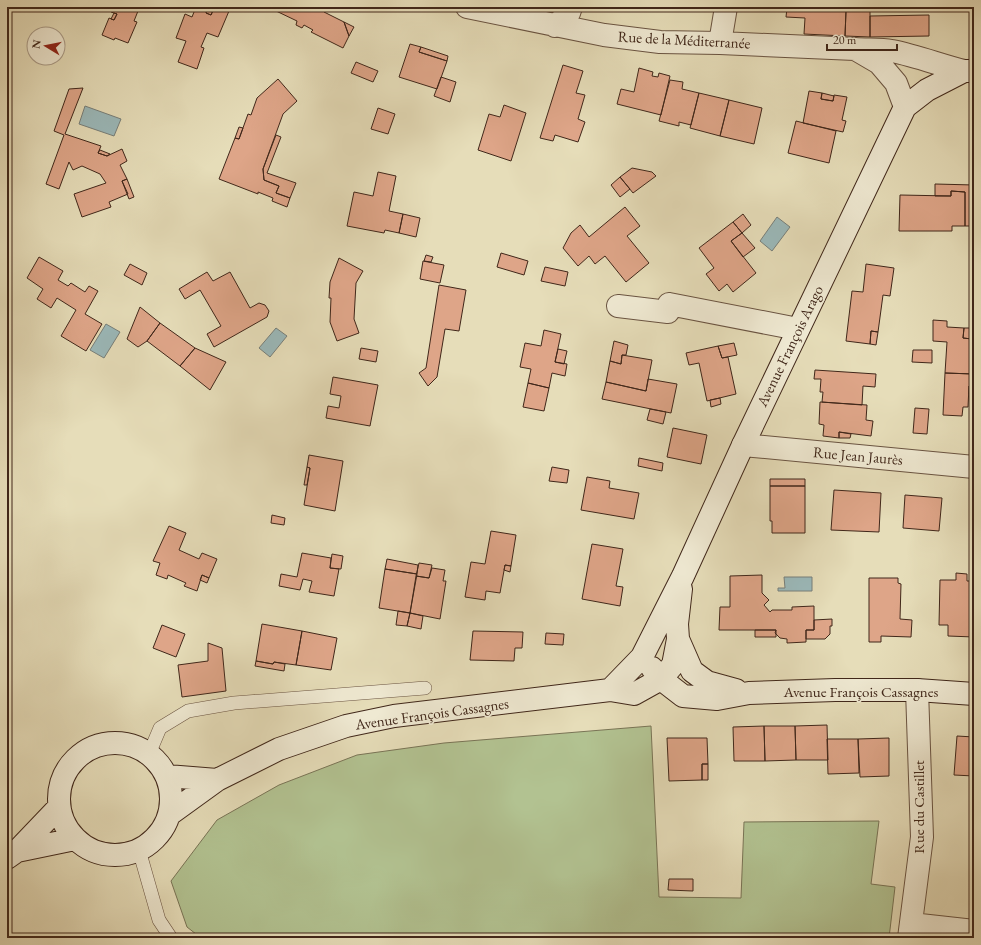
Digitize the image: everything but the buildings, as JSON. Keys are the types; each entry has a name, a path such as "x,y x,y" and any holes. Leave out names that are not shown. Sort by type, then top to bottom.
{"main road":[{"name":"Rue de la Méditerranée","path":"467,7 604,35 660,42 720,43 891,51 936,64 969,71"},
{"path":"555,26 569,13 571,7"},
{"path":"720,43 726,7"},
{"name":"Rue de la Méditerranée","path":"855,49 879,63 896,83 905,107"},
{"name":"Avenue François Arago","path":"642,657 682,576 742,445 905,107 927,90 969,71"},
{"path":"618,306 668,312 669,304 798,329"},
{"name":"Rue Jean Jaurès","path":"742,445 974,467"},
{"name":"Avenue François Cassagnes","path":"682,576 677,624 678,639 692,671 707,682"},
{"name":"Avenue François Cassagnes","path":"170,814 217,780 279,749 346,726 394,716 610,690 634,694 667,672 678,639"},
{"path":"610,690 642,657"},
{"name":"Avenue François Cassagnes","path":"642,657 667,672 688,681 707,682 749,693"},
{"name":"Avenue François Cassagnes","path":"667,672 683,696 717,699 749,693 835,690 917,690 974,694"},
{"name":"Rue du Castillet","path":"917,690 922,837 910,931 974,931"},
{"path":"108,743 130,744 149,754 167,776 172,794 170,814 158,836 139,850 116,856 94,851 75,838 65,824 60,806 61,784 71,765 87,750 108,743"},
{"path":"167,776 217,780"},
{"path":"12,854 60,806"},
{"path":"12,854 75,838"}],"lane":[{"path":"149,754 160,728 188,711 234,703 425,688"},
{"path":"139,850 159,920 170,938"}],"green space":[{"path":"651,726 659,897 741,898 744,822 879,821 871,884 895,887 889,938 201,938 187,927 171,881 217,820 279,785 357,755 444,743"}],"water":[{"path":"85,106 121,119 114,136 79,124"},
{"path":"777,217 790,227 772,251 760,241"},
{"path":"106,324 120,332 104,358 90,350"},
{"path":"276,328 287,336 270,357 259,348"},
{"path":"784,577 812,577 812,591 778,591 778,588 785,588"}]}
